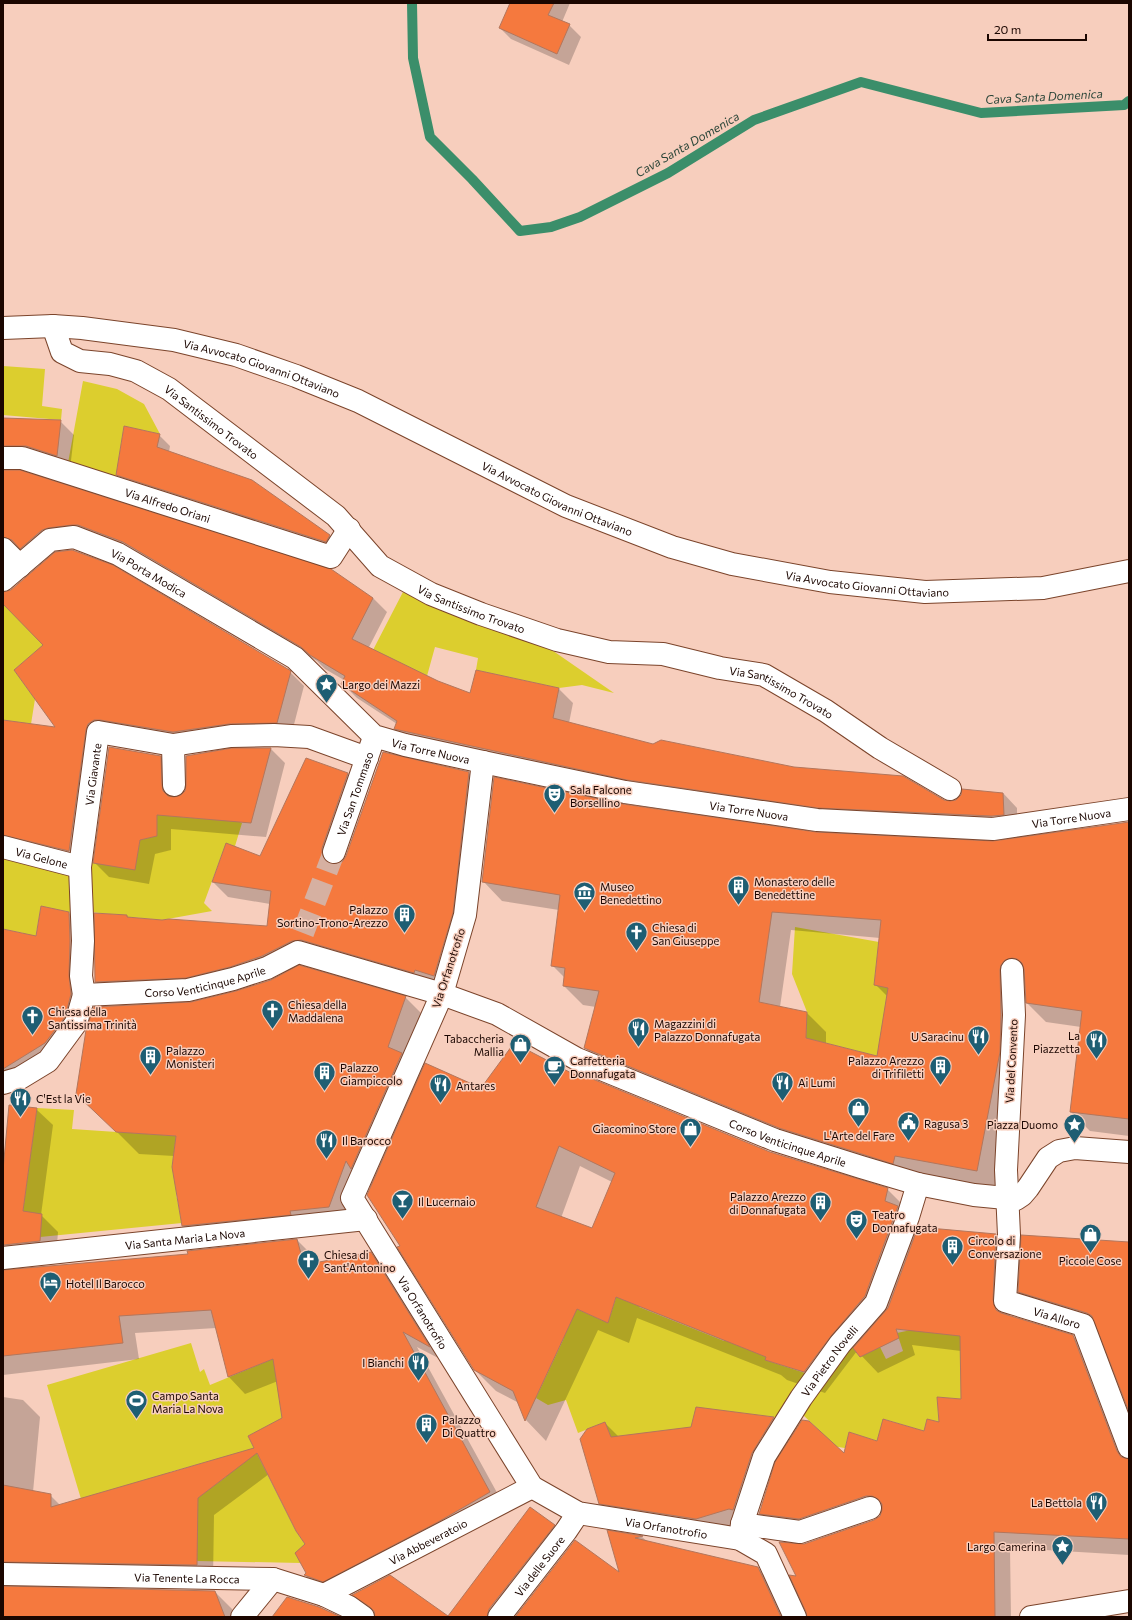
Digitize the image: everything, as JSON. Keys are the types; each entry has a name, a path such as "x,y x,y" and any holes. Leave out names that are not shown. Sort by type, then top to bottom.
{"street":[{"name":"Via Avvocato Giovanni Ottaviano","path":"3,328 53,326 174,340 236,355 296,376 358,401 566,506 672,548 732,564 830,582 925,592 1043,588 1129,571"},
{"name":"Via Santissimo Trovato","path":"53,326 62,352 80,361 110,364 136,371 168,389 336,516 380,566 431,594 557,640 609,652 663,654 720,668 764,675 826,711 880,748 950,788"},
{"name":"Via Alfredo Oriani","path":"3,458 22,458 331,557 349,529"},
{"name":"Via Porta Modica","path":"3,580 50,540 74,537 118,554 295,658 374,736"},
{"path":"3,549 20,566"},
{"name":"Via Giavante","path":"84,995 81,976 83,941 80,867 98,732 173,745 232,736 274,735 309,737 367,758"},
{"name":"Via San Tommaso","path":"334,852 374,736"},
{"name":"Via Torre Nuova","path":"374,736 405,745 625,792 817,820 993,829 1129,809"},
{"path":"173,745 174,785"},
{"name":"Via Orfanotrofio","path":"483,762 466,915 442,994 352,1198 532,1487 578,1513 741,1532 766,1554 795,1617"},
{"name":"Via Gelone","path":"3,847 80,867"},
{"name":"Corso Venticinque Aprile","path":"84,995 188,990 233,979 267,968 301,943 497,1014 577,1059 775,1140 918,1184 974,1195 1007,1199"},
{"name":"Via del Convento","path":"1007,1199 1006,1170 1014,1015 1012,970"},
{"path":"3,1083 20,1078 48,1062 76,1023 84,995"},
{"path":"1007,1199 1016,1199 1022,1195 1048,1158 1066,1148 1129,1152"},
{"name":"Via Pietro Novelli","path":"741,1532 764,1458 801,1398 835,1350 876,1303 908,1217 918,1184"},
{"name":"Via Alloro","path":"1007,1199 1009,1235 1005,1302 1083,1325 1129,1447"},
{"name":"Via Santa Maria La Nova","path":"3,1258 366,1219"},
{"name":"Via Abbeveratoio","path":"324,1595 532,1487"},
{"path":"741,1532 800,1532 870,1508"},
{"name":"Via delle Suore","path":"499,1617 566,1531 578,1513"},
{"name":"Via Tenente La Rocca","path":"3,1574 273,1579 324,1595 349,1607 363,1617"},
{"path":"242,1617 273,1579"},
{"path":"1031,1617 1129,1601"}],"shaded area":[{"path":"3,366 45,369 42,406 62,409 61,420 3,415"},
{"path":"83,381 117,389 144,404 160,434 124,426 116,477 68,463"},
{"path":"403,592 444,611 546,646 614,693 582,685 559,688 476,670 478,658 435,647 427,676 373,650"},
{"path":"3,604 69,630 35,652 14,670 35,699 31,724 3,720"},
{"path":"166,794 182,798 181,817 206,819 229,817 242,823 232,856 222,854 204,903 212,911 162,920 131,917 130,934 120,915 90,912 87,862 135,869 140,840 156,836 157,815 167,811"},
{"path":"3,855 74,875 77,914 41,906 30,968 16,967 23,933 3,929"},
{"path":"795,927 879,942 874,984 888,988 893,1060 806,1038 807,1012 792,974"},
{"path":"37,1108 74,1110 72,1129 176,1136 172,1167 199,1168 199,1192 176,1194 182,1223 40,1237 23,1211"},
{"path":"625,1270 647,1280 639,1307 724,1341 736,1312 778,1326 765,1360 805,1373 782,1418 696,1408 683,1462 611,1437 605,1422 578,1433 566,1400 548,1405 536,1398 564,1338 541,1327 561,1302 608,1323"},
{"path":"969,1302 975,1375 961,1377 961,1399 937,1397 939,1422 927,1419 924,1431 884,1419 877,1441 849,1432 845,1448 817,1444 822,1433 802,1414 850,1344 860,1357 880,1347 886,1359 903,1351 897,1333 911,1330"},
{"path":"191,1343 200,1372 204,1369 210,1385 273,1359 352,1382 248,1436 296,1531 305,1544 301,1563 197,1561 81,1499 47,1385","holes":["214,1460 226,1477 196,1499 170,1472"]}],"building":[{"path":"510,3 554,3 548,15 570,24 557,54 499,28"},
{"path":"3,418 61,420 57,456 26,446 3,446"},
{"path":"124,426 160,434 157,447 252,480 330,535 326,542 116,475"},
{"path":"3,470 20,470 331,569 373,598 352,639 438,681 470,693 476,670 559,688 553,718 653,744 661,740 794,767 903,776 944,800 950,801 956,800 961,795 962,789 1003,793 1004,815 992,816 818,808 627,780 394,729 397,721 341,684 345,676 310,655 301,647 123,542 78,525 72,525 42,530 20,549 12,540 3,537"},
{"path":"72,550 113,565 291,671 277,723 229,724 173,732 100,720 94,720 88,724 69,851 3,835 3,720 55,727 14,670 43,645 3,604 3,592 11,590 55,552"},
{"path":"109,747 161,756 163,791 168,796 174,797 181,795 185,791 186,756 232,748 271,748 251,823 157,815 157,836 140,840 135,870 93,863"},
{"path":"383,752 469,772 453,913 434,976 415,970 414,973 301,940 292,941 262,956 230,967 186,978 95,982 94,913 127,915 127,917 162,920 169,919 267,926 271,891 212,882 226,843 260,856 306,758 348,773 322,848 324,860 330,864 342,862 346,856"},
{"path":"494,777 623,804 816,832 993,841 1129,822 1129,1119 1070,1112 1082,1011 1026,1003 1024,969 1022,963 1017,959 1012,958 1005,960 1001,965 1000,970 1000,1052 977,1171 895,1156 893,1164 779,1128 584,1048 599,991 563,986 565,968 551,966 560,895 482,882","holes":["772,912 881,920 874,985 888,988 877,1056 806,1038 807,1012 759,1002"]},
{"path":"41,906 69,912 69,975 71,994 65,1017 45,1043 3,1069 3,929 36,936"},
{"path":"299,965 406,996 388,1047 402,1053 351,1169 346,1161 329,1207 290,1211 291,1215 182,1226 172,1167 176,1136 116,1132 76,1094 86,1030 94,1007 191,1002 236,991 271,980"},
{"name":"Palazzo Arezzo di Donnafugata","path":"514,1043 577,1076 578,1073 770,1152 888,1188 885,1201 898,1206 865,1296 831,1336 804,1372 765,1360 766,1357 616,1297 608,1323 577,1309 525,1421 513,1391 474,1370 397,1247 400,1246 367,1195 425,1063 481,1088","holes":["559,1146 615,1173 592,1228 536,1207"]},
{"path":"9,1105 37,1108 23,1211 42,1214 40,1241 3,1245 3,1170"},
{"path":"918,1227 996,1234 993,1300 996,1310 1001,1313 1073,1335 1117,1451 1121,1457 1129,1459 1129,1539 994,1532 995,1617 807,1617 789,1575 796,1576 779,1542 804,1544 874,1520 880,1516 882,1504 878,1499 872,1496 866,1496 799,1519 759,1514 775,1462 802,1420 809,1421 844,1453 849,1432 877,1441 883,1419 924,1431 927,1419 939,1422 937,1397 961,1399 960,1336 896,1329 899,1338 860,1357 853,1348 888,1308"},
{"path":"1021,1235 1129,1242 1129,1412 1092,1316 1087,1313 1018,1292"},
{"path":"297,1239 304,1265 371,1252 430,1347 403,1332 490,1492 438,1522 323,1582 304,1575 306,1573 295,1553 305,1544 296,1531 257,1453 198,1498 197,1565 3,1562 3,1485 51,1494 51,1507 254,1448 248,1436 282,1418 273,1359 228,1377 211,1310 119,1316 123,1343 3,1356 3,1270 188,1254 187,1251"},
{"path":"696,1407 774,1417 752,1453 733,1510 729,1509 696,1519 599,1504 580,1439 587,1429 605,1422 611,1437 691,1427"},
{"path":"530,1507 555,1525 489,1609 487,1617 375,1617 374,1611 370,1607 352,1595 390,1575 448,1616"},
{"path":"607,1530 643,1536 635,1538 758,1567 781,1617 515,1617 575,1540 619,1572"},
{"path":"3,1586 215,1591 225,1617 3,1617"},
{"path":"287,1597 319,1607 341,1617 272,1617"}],"waterway":[{"name":"Cava Santa Domenica","path":"412,3 413,58 430,137 472,179 520,231 551,227 580,217 668,173 754,120 861,82 981,113 1124,105 1129,101"}],"tunnel":[{"path":"303,933 334,852"}],"place":[{"name":"Largo dei Mazzi","path":"327,704"},
{"name":"Sala Falcone Borsellino","path":"554,814"},
{"name":"Monastero delle Benedettine","path":"739,906"},
{"name":"Museo Benedettino","path":"584,912"},
{"name":"Palazzo Sortino-Trono-Arezzo","path":"404,934"},
{"name":"Chiesa di San Giuseppe","path":"637,952"},
{"name":"Chiesa della Maddalena","path":"273,1030"},
{"name":"Chiesa della Santissima Trinità","path":"32,1036"},
{"name":"Magazzini di Palazzo Donnafugata","path":"639,1048"},
{"name":"U Saracinu","path":"979,1056"},
{"name":"La Piazzetta","path":"1096,1060"},
{"name":"Tabaccheria Mallia","path":"520,1064"},
{"name":"Palazzo Monisteri","path":"150,1076"},
{"name":"Caffetteria Donnafugata","path":"554,1086"},
{"name":"Palazzo Arezzo di Trifiletti","path":"940,1086"},
{"name":"Palazzo Giampiccolo","path":"324,1092"},
{"name":"Ai Lumi","path":"782,1102"},
{"name":"Antares","path":"441,1104"},
{"name":"C'Est la Vie","path":"20,1118"},
{"name":"L'Arte del Fare","path":"859,1128"},
{"name":"Ragusa 3","path":"908,1142"},
{"name":"Piazza Duomo","path":"1074,1144"},
{"name":"Giacomino Store","path":"691,1148"},
{"name":"Il Barocco","path":"326,1160"},
{"name":"Il Lucernaio","path":"403,1220"},
{"name":"Palazzo Arezzo di Donnafugata","path":"821,1222"},
{"name":"Teatro Donnafugata","path":"857,1240"},
{"name":"Piccole Cose","path":"1090,1254"},
{"name":"Circolo di Conversazione","path":"953,1266"},
{"name":"Chiesa di Sant'Antonino","path":"308,1280"},
{"name":"Hotel Il Barocco","path":"51,1302"},
{"name":"I Bianchi","path":"419,1382"},
{"name":"Campo Santa Maria La Nova","path":"136,1420"},
{"name":"Palazzo Di Quattro","path":"426,1444"},
{"name":"La Bettola","path":"1097,1522"},
{"name":"Largo Camerina","path":"1062,1566"}]}
